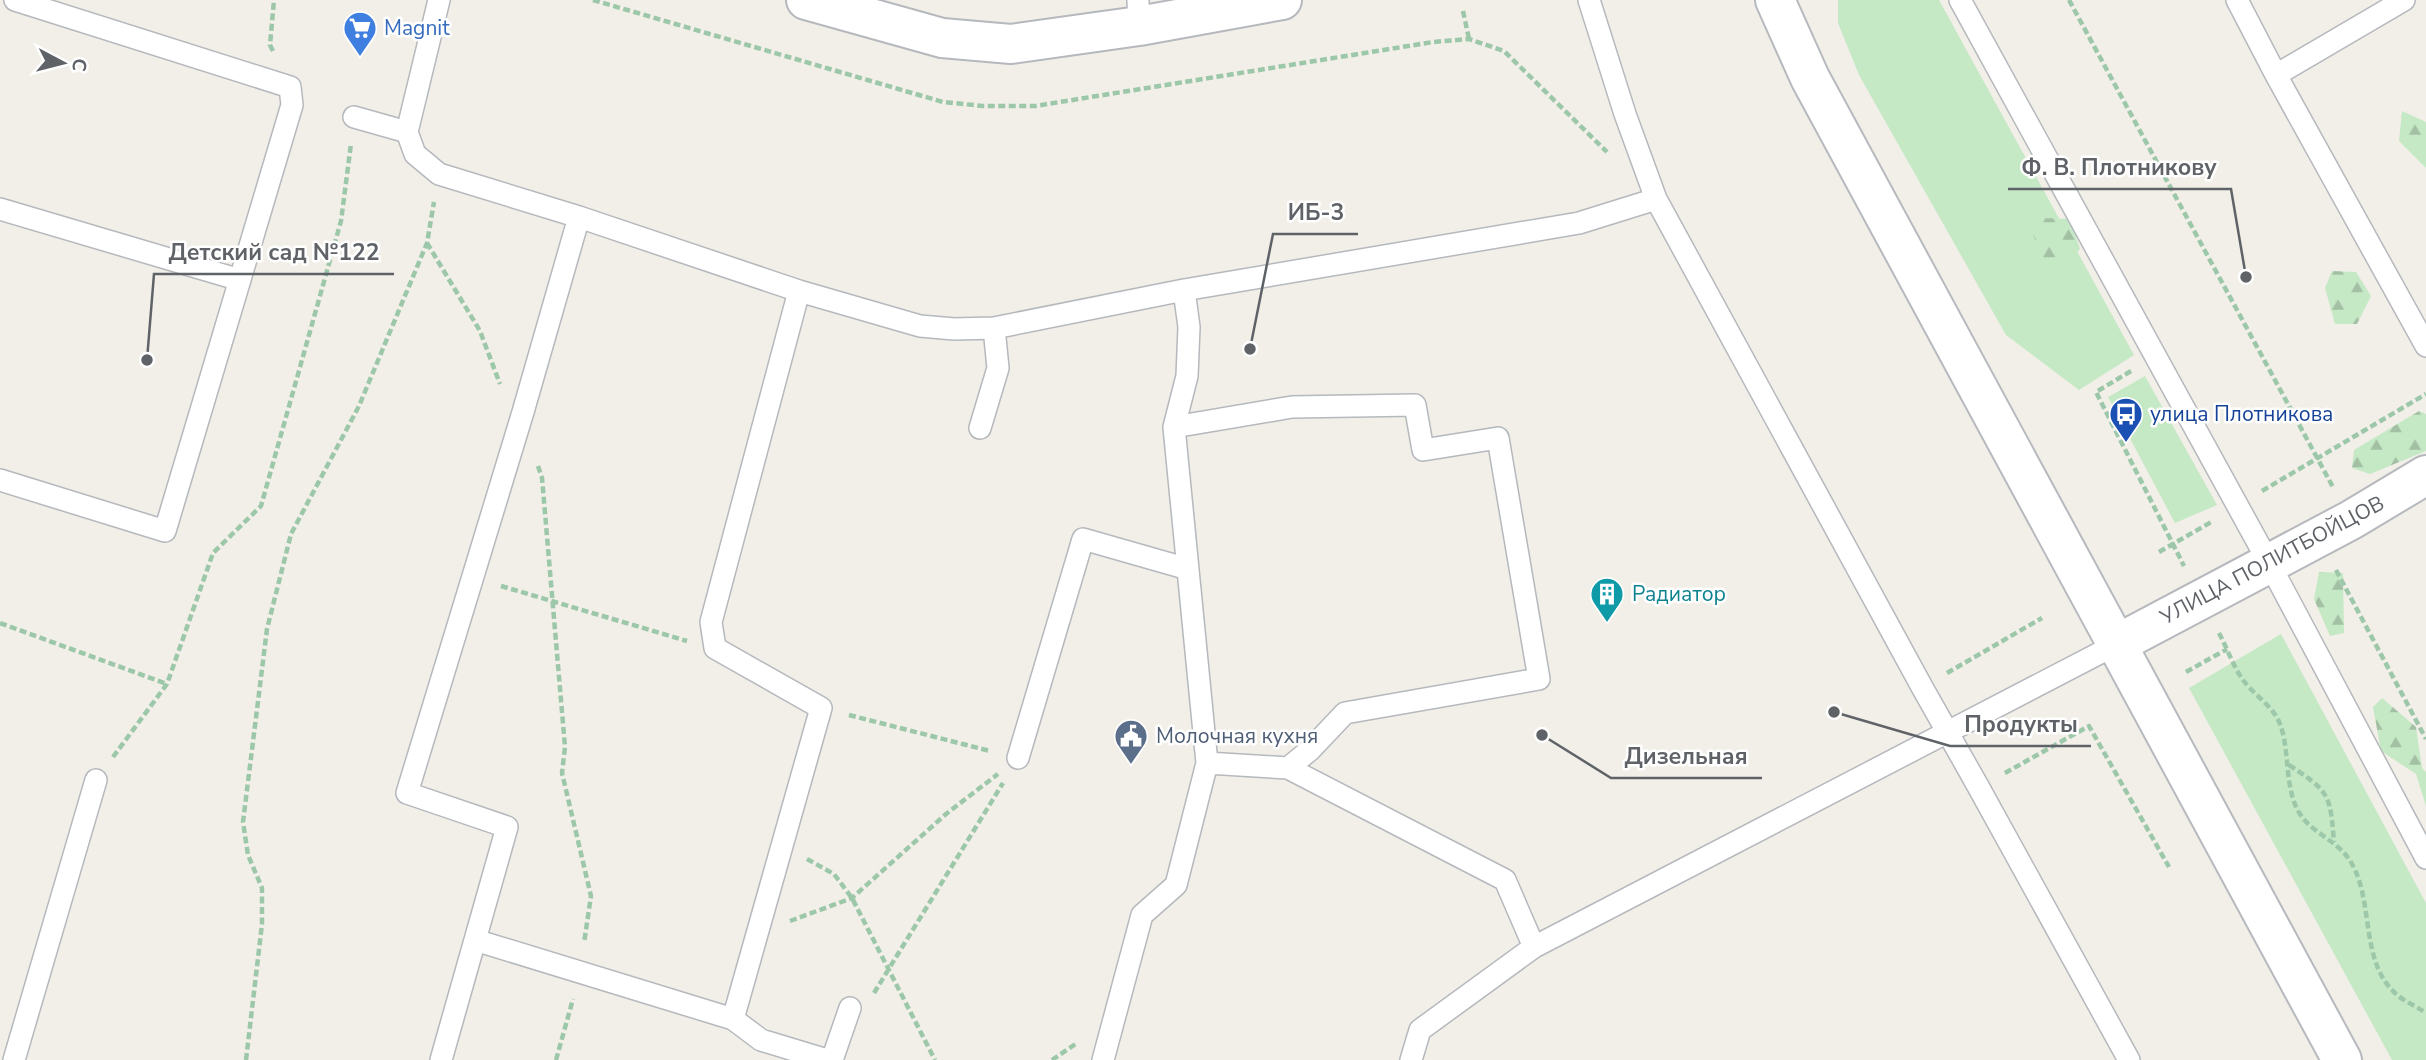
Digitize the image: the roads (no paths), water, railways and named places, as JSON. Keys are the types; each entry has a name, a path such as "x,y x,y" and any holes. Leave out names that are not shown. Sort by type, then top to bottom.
{"main road":[{"path":"806,0 942,38 1011,44 1139,13 1282,0"},
{"path":"1775,0 1810,78 2342,1060"},
{"name":"УЛИЦА ПОЛИТБОЙЦОВ","path":"2117,644 2335,529 2426,475"}],"lane":[{"path":"0,480 165,531 292,105 290,87 15,0"},
{"path":"439,0 407,132 415,154 439,174 579,217 799,291 920,326 993,328 1184,290 1579,223 1656,199"},
{"path":"1589,0 1625,114 1656,199 2129,1060"},
{"path":"1960,0 2269,563 2426,858"},
{"path":"2236,0 2426,346"},
{"path":"2276,75 2404,0"},
{"path":"354,117 407,132"},
{"path":"0,209 240,280"},
{"path":"441,1060 508,827 407,793 523,412 579,217"},
{"path":"1103,1060 1142,915 1176,885 1207,763 1174,427 1187,376 1189,327 1184,290"},
{"path":"733,1019 821,708 715,648 711,622 799,291"},
{"path":"980,428 998,368 993,328"},
{"path":"1174,427 1292,407 1415,405 1423,450 1497,438 1539,679 1345,713 1310,750 1288,768"},
{"path":"1018,758 1083,539 1188,569"},
{"path":"1412,1060 1420,1030 1534,947 2117,644"},
{"path":"1207,763 1288,768 1505,880 1534,947"},
{"path":"14,1060 96,780"},
{"path":"475,940 733,1019 761,1040 830,1060 850,1007"}],"place":[{"name":"Magnit","path":"360,58"},
{"name":"Ф. В. Плотникову","path":"2246,277"},
{"name":"ИБ-3","path":"1250,349"},
{"name":"Детский сад №122","path":"147,360"},
{"name":"улица Плотникова","path":"2126,444"},
{"name":"Радиатор","path":"1607,624"},
{"name":"Продукты","path":"1834,712"},
{"name":"Дизельная","path":"1542,735"},
{"name":"Молочная кухня","path":"1131,766"}]}
